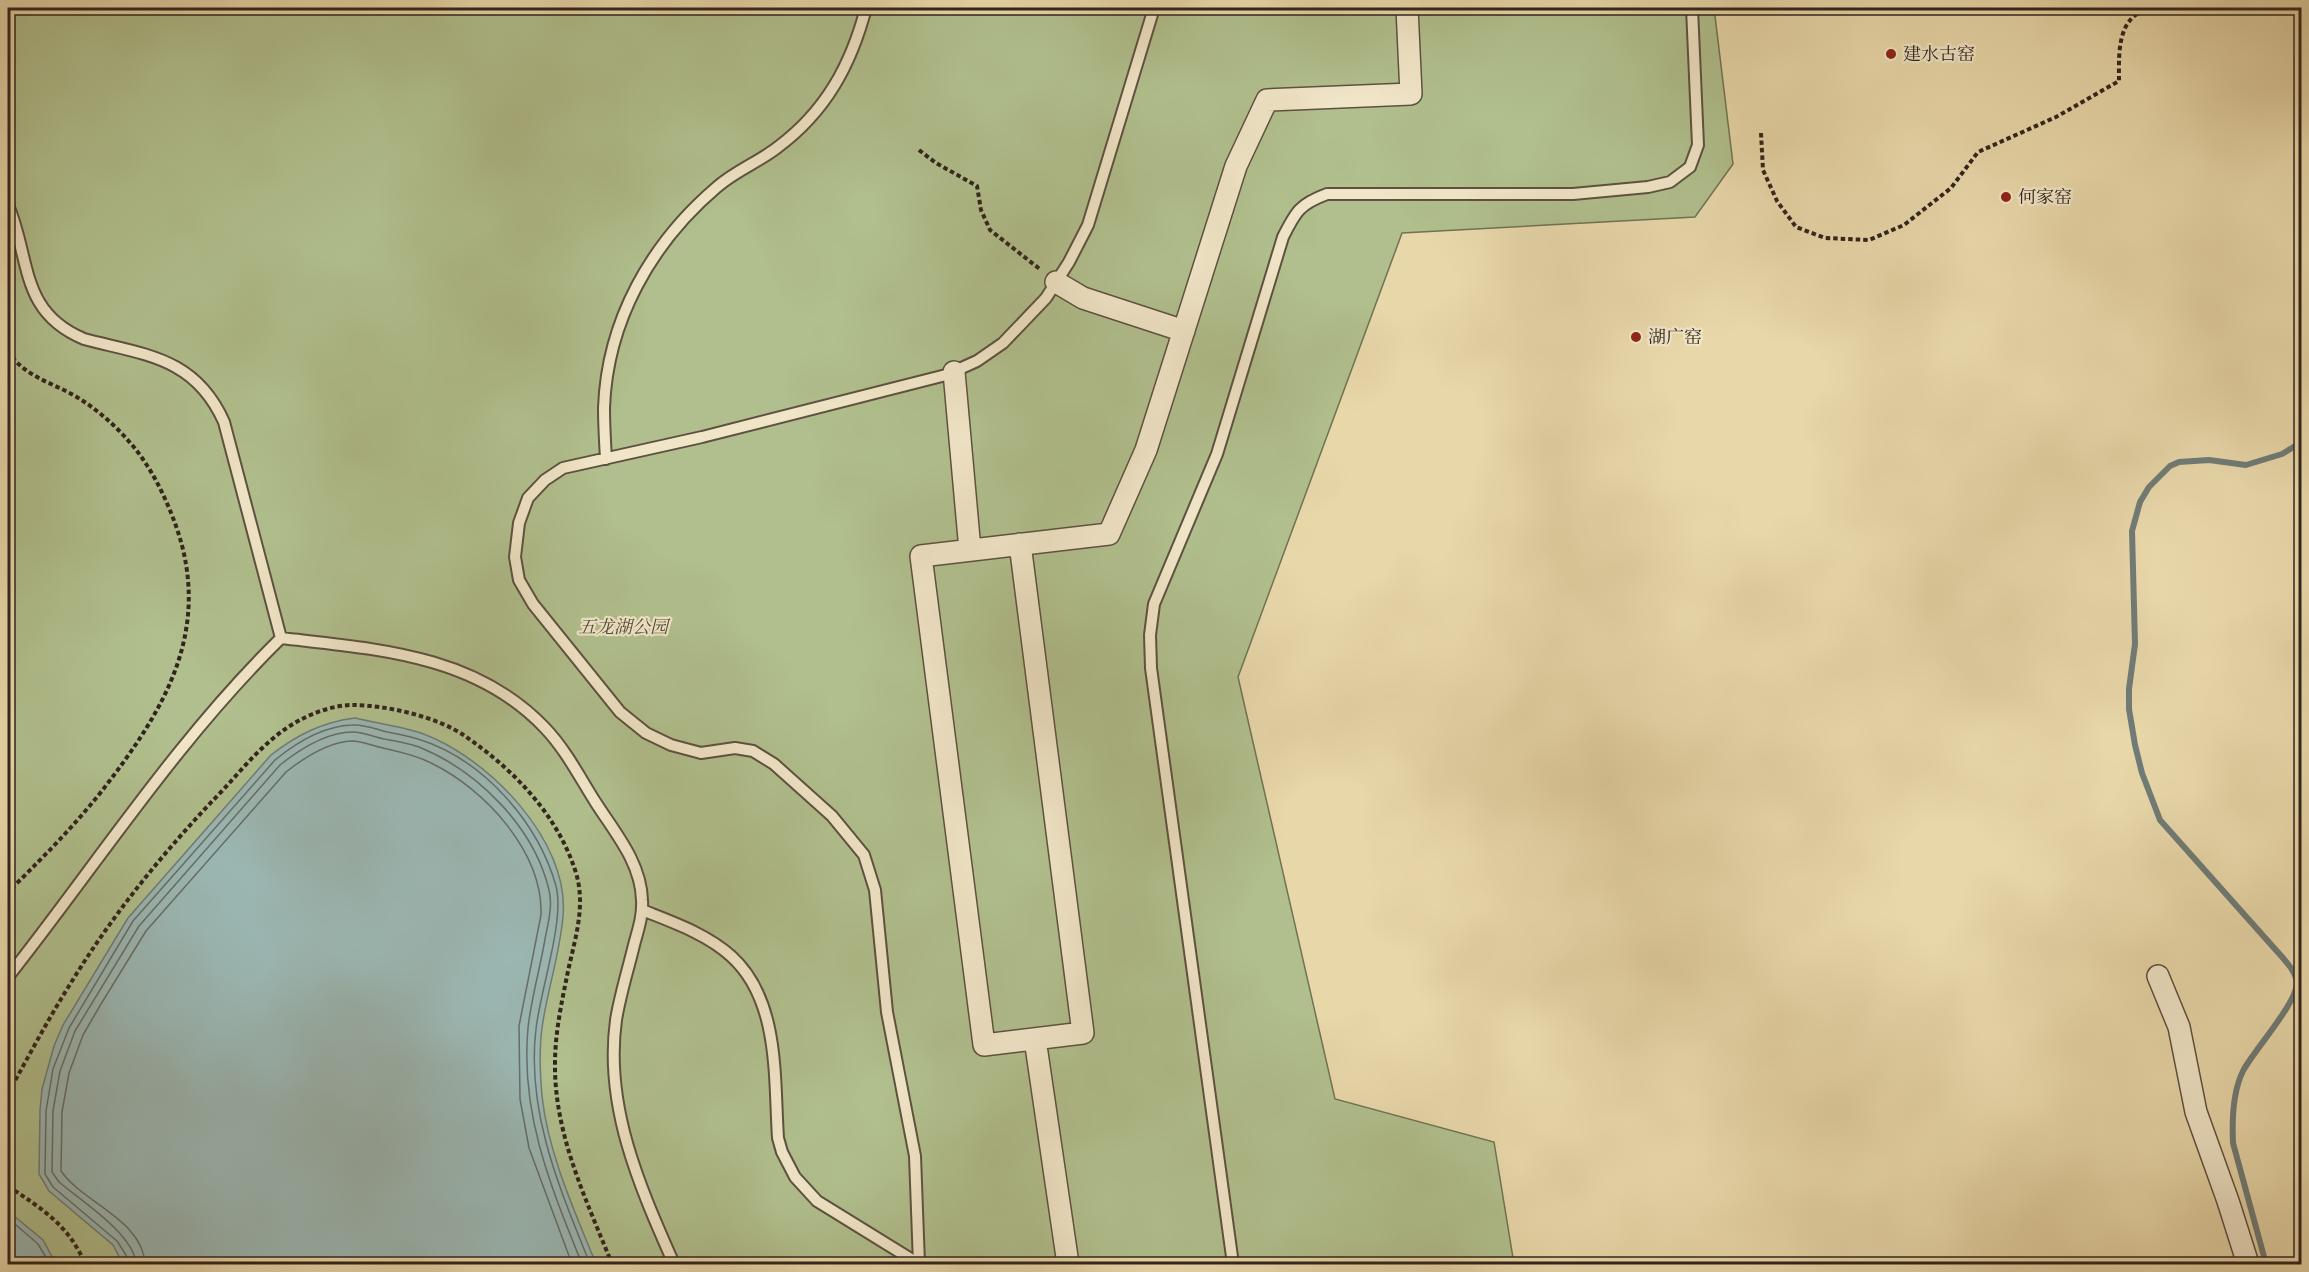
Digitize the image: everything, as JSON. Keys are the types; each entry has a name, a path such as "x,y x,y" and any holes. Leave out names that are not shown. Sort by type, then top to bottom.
{"street":[{"path":"1020,544 1083,1033 984,1045 921,556 1020,544 1109,534 1146,450 1236,166 1266,100 1410,94 1407,8"},
{"path":"1056,282 1083,298 1184,331"},
{"path":"954,372 970,550"},
{"path":"2158,976 2179,1027 2196,1112 2248,1264"},
{"path":"1035,1039 1068,1264"}],"lane":[{"path":"606,459 604,407 612,347 630,300 648,263 684,217 719,185 778,147 812,117 840,79 860,32 866,8"},
{"path":"919,1264 915,1156 886,1012 875,890 864,855 832,816 774,764 753,751 735,748 701,753 670,745 646,734 620,712 533,604 519,580 515,557 519,523 528,498 545,480 563,468 702,437 954,372 977,361 1003,343 1046,298 1070,262 1089,225 1154,8"},
{"path":"1233,1264 1153,680 1150,635 1154,604 1217,454 1283,237 1294,215 1308,201 1327,194 1573,194 1648,188 1670,182 1690,167 1698,145 1692,8"},
{"path":"8,205 28,283 38,303 52,320 72,334 84,339 171,363 196,380 217,406 224,422 280,639"},
{"path":"280,639 390,651 424,659 475,678 509,697 545,729 561,747 633,860 641,887 642,910 620,999 616,1022 614,1069 621,1120 635,1172 674,1264"},
{"path":"8,977 184,744 254,664 280,639"},
{"path":"642,910 692,932 721,948 740,965 760,999 768,1021 771,1044 778,1138 795,1178 817,1201 919,1264"}],"path":[{"path":"1761,133 1763,170 1777,201 1796,227 1825,238 1869,240 1904,225 1951,188 1978,152 2056,117 2119,81 2123,30 2134,16 2155,8"},
{"path":"919,150 936,163 977,186 981,210 990,230 1056,282"},
{"path":"8,351 19,366 29,373 73,395 103,416 135,449 168,504 182,543 189,587 189,612 181,657 165,696 141,737 82,816 8,891"},
{"path":"8,1094 70,984 118,913 172,846 272,738 299,720 335,706 374,707 437,720 456,730 494,757 529,792 560,836 577,876 580,906 560,1008 555,1063 558,1112 571,1161 612,1264"},
{"path":"8,1186 51,1215 68,1233 85,1264"}],"green space":[{"name":"五龙湖公园","path":"8,8 1714,8 1733,164 1695,217 1402,233 1238,677 1335,1099 1494,1142 1514,1264 8,1264"}],"water":[{"path":"355,718 421,733 447,745 472,761 520,805 539,831 553,859 562,888 563,916 540,1045 542,1096 556,1160 596,1264 123,1264 113,1245 49,1191 39,1174 42,1089 54,1046 63,1025 128,918 271,755 310,730"},
{"path":"8,1211 43,1240 56,1264 8,1264"}],"waterway":[{"path":"2266,1264 2233,1143 2234,1106 2243,1071 2284,1013 2296,990 2297,981 2285,961 2160,820 2142,773 2129,709 2129,689 2135,644 2132,531 2140,502 2149,487 2170,466 2179,462 2209,460 2246,465 2282,454 2302,442"}],"place":[{"name":"建水古窑","path":"1891,54"},
{"name":"何家窑","path":"2006,197"},
{"name":"湖广窑","path":"1636,337"}]}
